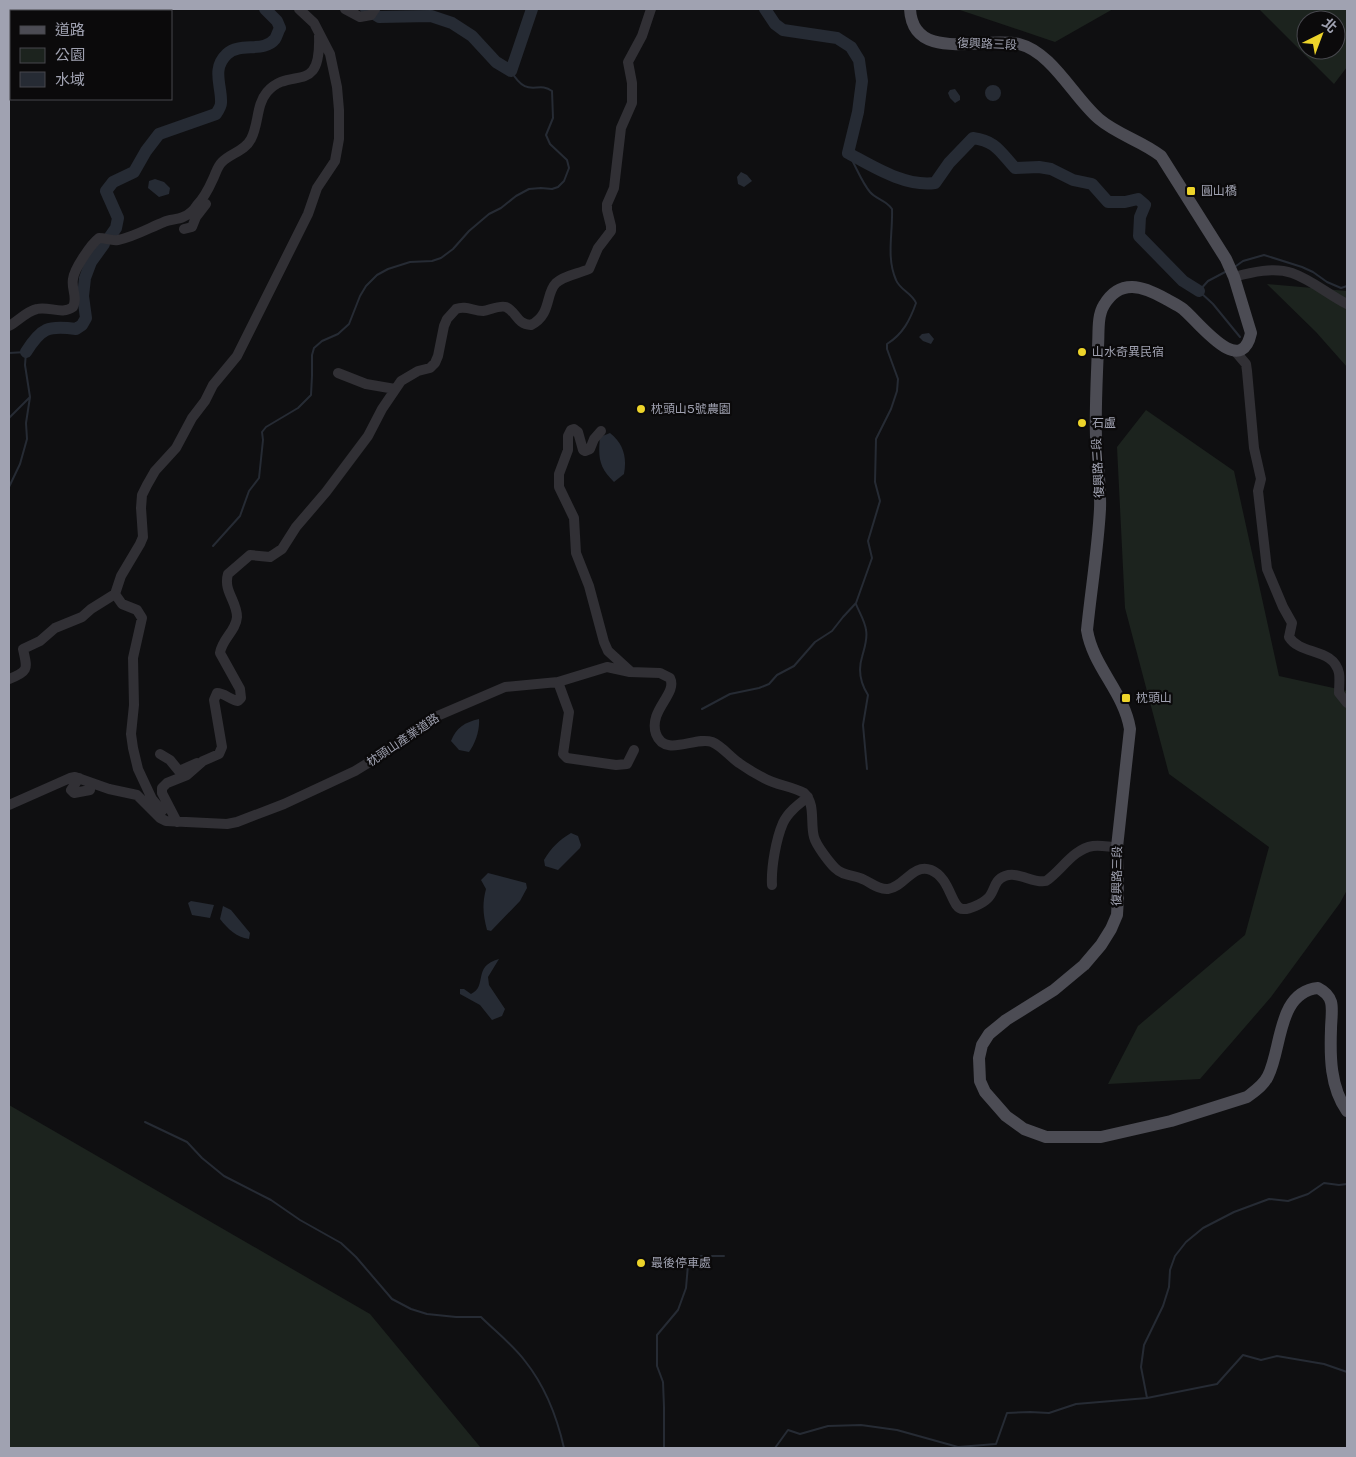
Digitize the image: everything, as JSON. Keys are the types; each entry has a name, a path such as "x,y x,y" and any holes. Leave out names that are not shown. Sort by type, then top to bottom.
{"main road":[{"name":"復興路三段","path":"910,9 914,29 930,41 1018,44 1031,48 1047,62 1100,120 1119,132 1149,146 1161,156 1226,259 1233,275"},
{"path":"1233,275 1251,333 1249,342 1242,349 1234,351"},
{"name":"復興路三段","path":"1234,351 1225,349 1182,308 1159,295 1139,287 1127,287 1117,290 1108,298 1101,310 1097,361 1096,435 1100,509 1087,630 1093,654 1122,702 1129,718 1130,729 1117,847 1117,915 1101,945 1084,965 1062,984 1006,1020 989,1034 982,1045 979,1071 984,1092 1006,1116 1024,1129 1046,1137 1100,1137 1171,1121 1247,1097 1257,1090 1268,1077 1282,1021 1287,1012 1297,998 1307,990 1318,988 1324,991 1331,1003 1330,1058 1335,1085 1340,1100 1347,1111"}],"street":[{"path":"9,679 26,669 27,665 23,649 40,641 55,628 78,620 91,609 115,594 121,576 140,544 142,537 141,508 142,496 146,485 155,471 176,448 213,385 237,356 308,214 317,188 335,161 339,139 336,87 330,54 314,23 299,9"},
{"path":"346,9 360,17 374,11"},
{"path":"160,754 170,760 179,771 219,754 222,747 214,700 215,696 220,693 238,701 241,698 240,690 220,653 236,622 236,608 227,586 228,574 250,555 270,557 282,550 296,527 326,492 368,436 401,381 408,376 433,366 438,356 446,320 456,308 461,307 485,311 500,307 506,308 525,325 531,325 539,319 547,307 555,284 563,278 589,269 598,248 611,231 607,210 614,188 621,128 632,103 632,82 628,62 642,36 651,9"},
{"path":"9,326 37,308 69,310 73,307 76,298 72,277 99,238 116,241 165,221 182,217 198,205 222,163 247,146 251,140 257,124 260,103 266,94 273,86 284,81 303,77 313,71 320,46 319,32"},
{"path":"184,229 192,227 196,217 210,199 215,185 214,178"},
{"path":"1233,275 1253,272 1290,272 1347,304"},
{"path":"1234,351 1246,364 1254,448 1261,479 1258,492 1267,569 1282,607 1292,623 1289,637 1296,645 1327,656 1332,660 1339,674 1339,693 1347,703"},
{"path":"338,373 366,384 395,389"},
{"path":"601,431 594,439 590,449 585,451 583,450 578,432 574,429 571,430 568,436 568,450 558,481 574,518 576,553 589,586 604,642 608,651 632,672"},
{"path":"115,594 122,604 137,610 142,618 133,658 134,705 131,734 138,769 152,799 175,822"},
{"name":"枕頭山產業道路","path":"79,778 109,789 137,795 160,818 166,821 219,824 237,822 292,801 355,772 435,717 489,693 505,687 558,682 601,668 613,668 632,672 660,673 670,678 672,687 654,721 655,731 662,742 674,746 706,741 713,742 739,764 764,779 799,790 808,796"},
{"path":"558,682 569,712 563,754 567,758 616,765 627,764 634,750"},
{"path":"175,822 162,793 162,788 167,783 187,775 203,761"},
{"path":"9,805 70,778 79,778"},
{"path":"79,778 71,790 74,793 90,790"},
{"path":"772,885 772,865 784,822 796,806 808,796 811,804 816,841 831,863 840,872 880,888 888,889 896,886 916,870 923,868 931,870 946,882 955,905 964,910 988,898 997,881 1005,876 1012,875 1040,882 1046,881 1078,852 1086,848 1095,846 1117,847"}],"green space":[{"path":"957,9 1113,9 1055,42"},
{"path":"1259,9 1347,9 1347,67 1334,84 1310,60 1346,60 1346,10 1296,10 1296,46"},
{"path":"1267,284 1347,291 1347,367 1316,332"},
{"path":"1146,410 1234,471 1279,676 1347,691 1347,890 1340,903 1271,997 1200,1079 1108,1084 1138,1026 1245,935 1269,847 1169,774 1125,608 1117,447"},
{"path":"9,1105 370,1314 481,1448 9,1448"}],"water":[{"path":"993,85 999,87 1001,93 999,99 993,101 987,99 985,93 987,87"},
{"path":"955,89 960,96 960,100 955,103 948,93 950,90"},
{"path":"741,172 752,181 744,187 738,184 737,177"},
{"path":"155,179 164,182 170,188 169,194 159,197 148,188 149,181"},
{"path":"929,333 934,339 931,344 919,337 922,334"},
{"path":"610,433 619,442 625,457 624,474 614,482 602,467 599,451 600,437"},
{"path":"479,719 478,732 471,749 469,752 459,750 451,741 456,732 465,724"},
{"path":"571,833 578,836 580,848 558,870 545,866 544,860 549,852 559,841"},
{"path":"488,873 526,883 527,888 520,901 491,931 487,930 484,905 486,889 481,880"},
{"path":"191,901 214,905 210,918 192,915 188,903"},
{"path":"223,906 231,910 250,933 249,939 233,932 220,919"},
{"path":"499,959 488,977 489,985 505,1009 502,1016 492,1020 480,1005 460,994 460,989 464,989 471,994 479,986 486,966"}],"waterway":[{"path":"109,238 116,228 118,218 106,191 113,182 134,172 146,151 159,134 216,114 221,104 218,72 222,60 232,50 265,46 275,39 280,28 277,21 265,9"},
{"path":"366,9 379,17 431,16 452,23 472,36 496,62 511,71 532,9"},
{"path":"765,9 775,24 783,30 837,38 851,47 859,60 862,81 858,112 848,153 879,170 901,179 912,182 935,183 949,163 973,138 981,139 1001,152 1015,168 1039,167 1051,169 1073,180 1092,184 1108,202 1125,202 1138,199 1145,205 1140,217 1139,236 1183,281 1199,291"},
{"path":"213,546 240,516 249,491 259,478 263,440 262,432 266,427 298,408 311,395 312,355 314,348 322,341 338,334 349,324 366,286 377,275 388,269 410,262 432,261 441,258 489,214 501,208 516,196 529,189 552,189 558,187 564,181 569,168 567,160 550,144 546,135 553,118 552,91 547,88 532,88 522,85 511,71"},
{"path":"702,709 730,694 769,684 777,675 794,666 815,642 832,631 856,603 872,558 868,541 880,501 875,482 876,439 891,409 897,391 898,379 887,344 905,326 916,303 898,283 893,271 891,263 892,209 870,192 848,153"},
{"path":"26,352 36,338 46,330 52,328 76,329 82,325 86,318 83,296 85,278 91,262 104,244"},
{"path":"1236,266 1243,261 1264,255 1302,267 1341,288 1347,286"},
{"path":"1227,271 1208,281 1199,291 1213,304 1240,337"},
{"path":"9,353 26,352 25,365 30,397 26,423 27,439 20,464 9,487"},
{"path":"9,418 30,397"},
{"path":"856,604 866,633 866,644 860,672 868,695 863,725 867,769"},
{"path":"145,1122 187,1142 202,1158 224,1176 271,1200 300,1220 341,1243 356,1257 392,1299 411,1309 427,1314 481,1317 515,1349 539,1381 558,1425 564,1448"},
{"path":"1147,1398 1141,1367 1144,1345 1163,1306 1169,1287 1170,1270 1175,1256 1186,1242 1203,1228 1234,1212 1269,1199 1288,1201 1308,1194 1324,1183 1347,1184"},
{"path":"664,1448 663,1382 657,1366 657,1335 678,1310 686,1288 688,1265 701,1256 724,1256"},
{"path":"775,1448 788,1430 800,1434 828,1426 861,1425 897,1430 958,1447 996,1444 1007,1413 1049,1413 1076,1404 1147,1398 1217,1384 1243,1355 1261,1360 1277,1356 1324,1364 1347,1372"}],"place":[{"name":"圓山橋","path":"1191,191"},
{"name":"山水奇異民宿","path":"1082,352"},
{"name":"枕頭山5號農園","path":"641,409"},
{"name":"石盧","path":"1082,423"},
{"name":"枕頭山","path":"1126,698"},
{"name":"最後停車處","path":"641,1263"}]}
